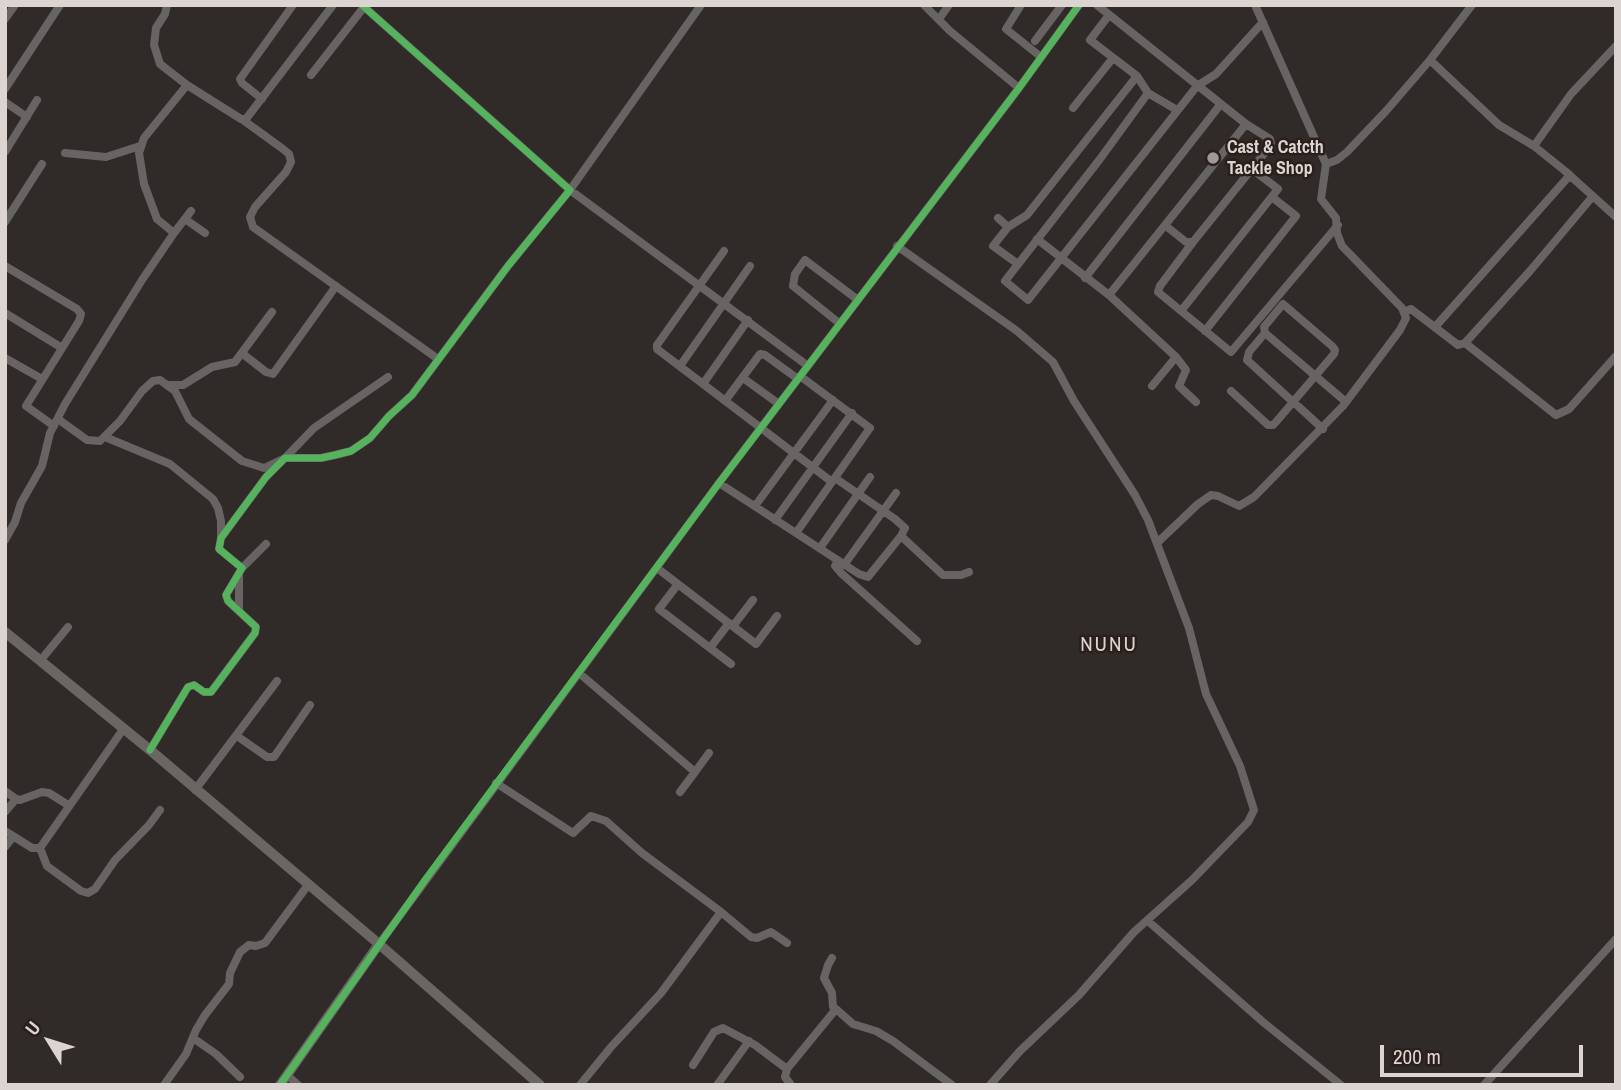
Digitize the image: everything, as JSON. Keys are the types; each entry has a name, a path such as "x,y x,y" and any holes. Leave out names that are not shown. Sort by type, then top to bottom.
{"main road":[{"path":"5,632 150,750 540,1085"}],"street":[{"path":"5,19 15,5"},
{"path":"5,89 60,5"},
{"path":"167,5 156,28 154,46 160,64 289,154 292,162 286,172 250,217 253,227 438,359"},
{"path":"262,99 240,79 293,5"},
{"path":"243,120 333,5"},
{"path":"5,266 81,314 26,406 92,442 105,437 142,391 153,381 160,380 175,391 189,419 242,461 264,468 285,458 321,458 351,451 361,445 412,395 508,266 570,190 701,5"},
{"path":"924,5 1019,88"},
{"path":"939,19 949,5"},
{"path":"1021,5 1006,29 1041,57"},
{"path":"1035,41 1062,5"},
{"path":"1097,5 1220,105 1272,142 1158,292 1231,352 1338,225"},
{"path":"1157,543 1198,503 1210,495 1218,495 1239,506 1243,505 1323,429 1404,324 1404,312 1342,246 1333,211 1321,199 1326,164 1255,5"},
{"path":"1326,164 1347,152 1430,60 1472,5"},
{"path":"311,75 363,6 570,190 807,366"},
{"path":"280,1085 496,783 839,323 1019,88 1074,7"},
{"path":"1109,15 1090,40 1137,76 1148,93 1177,110"},
{"path":"1148,93 1004,281 1028,300 1197,86 1216,74 1263,22"},
{"path":"1534,146 1571,94 1616,46"},
{"path":"1073,108 1113,58"},
{"path":"1430,60 1499,125 1534,146 1616,217"},
{"path":"1017,264 990,249 1009,227 1027,215 1137,76"},
{"path":"65,153 106,157 140,146 187,85"},
{"path":"5,152 37,100"},
{"path":"5,102 27,117"},
{"path":"1085,278 1220,105"},
{"path":"1109,295 1246,124"},
{"path":"140,146 142,178 156,216 174,233"},
{"path":"5,222 42,164"},
{"path":"1181,311 1278,189 1252,169"},
{"path":"1435,327 1570,176"},
{"path":"1404,312 1411,309 1458,345 1465,343 1593,196"},
{"path":"1205,331 1296,216 1272,197"},
{"path":"5,541 21,503 43,466 56,422 142,280 191,211"},
{"path":"998,218 1009,227"},
{"path":"185,219 205,233"},
{"path":"1166,226 1186,242 1194,242"},
{"path":"1037,239 1109,295 1176,357 1186,370 1180,386 1196,402"},
{"path":"897,246 1017,331 1053,362 1074,401 1135,495 1157,543 1189,628 1206,694 1240,766 1254,810 1248,822 1192,880 1134,932 1092,981 1020,1051 990,1085"},
{"path":"719,484 868,577 904,531 904,525 812,467 658,351 656,347 724,251"},
{"path":"839,323 793,286 795,274 805,260 858,300"},
{"path":"680,366 750,266"},
{"path":"243,354 266,372 273,374 336,286"},
{"path":"1231,390 1271,426 1276,422 1293,402 1315,376 1334,354 1335,349 1283,304 1265,327 1265,333 1247,360 1293,402 1323,429"},
{"path":"170,385 183,385 212,367 235,362 272,312"},
{"path":"5,313 62,348"},
{"path":"703,384 748,320"},
{"path":"1265,333 1346,402"},
{"path":"1465,343 1556,415 1569,409 1616,356"},
{"path":"725,401 762,354 870,426 870,430 796,533"},
{"path":"1152,386 1176,357"},
{"path":"5,358 42,379"},
{"path":"221,538 266,477 314,428 388,377"},
{"path":"743,378 779,404"},
{"path":"754,506 832,400"},
{"path":"775,520 852,413"},
{"path":"105,437 170,464 213,499 219,508 221,521 219,549 240,570 239,610"},
{"path":"820,548 870,477"},
{"path":"896,493 835,566 917,641"},
{"path":"901,537 943,575 969,572"},
{"path":"150,750 188,687 194,685 204,692 211,692 255,633 256,627 228,601 226,595 240,570 266,544"},
{"path":"657,568 756,644 777,616"},
{"path":"678,584 659,609 731,664"},
{"path":"710,648 754,600"},
{"path":"40,661 68,627"},
{"path":"579,673 695,772"},
{"path":"195,790 277,681"},
{"path":"237,736 267,757 274,757 310,705"},
{"path":"40,848 124,728"},
{"path":"680,792 709,753"},
{"path":"496,783 573,833 592,816 606,821 642,853 751,937 757,938 771,932 787,943"},
{"path":"5,791 20,800 42,792 49,793 68,805"},
{"path":"5,813 16,799"},
{"path":"40,848 47,866 81,891 88,893 95,889 116,860 160,810"},
{"path":"5,831 32,848 40,848"},
{"path":"5,847 13,837"},
{"path":"164,1085 186,1054 205,1015 229,984 230,973 240,952 248,945 265,943 308,885"},
{"path":"580,1085 611,1046 661,993 721,912"},
{"path":"1148,921 1263,1022 1340,1085"},
{"path":"1483,1085 1614,943"},
{"path":"832,958 824,978 833,995 833,1007 853,1024 876,1031 893,1041 952,1085"},
{"path":"791,1085 785,1077 787,1069 836,1009"},
{"path":"693,1065 719,1028 724,1028 774,1056 787,1069"},
{"path":"193,1038 216,1054 240,1077"},
{"path":"717,1085 749,1041"},
{"path":"287,1075 298,1085"}],"cycle path":[{"path":"150,750 188,687 194,685 204,692 211,692 255,633 256,627 228,601 226,595 242,568 219,549 221,538 266,477 285,458 321,458 335,455 351,451 370,438 412,395 508,266 570,190 362,5"},
{"path":"280,1085 425,880 719,483 1079,5"}],"place":[{"name":"Cast & Catcth Tackle Shop","path":"1213,158"}],"district":[{"name":"NUNU","path":"1109,645"}]}
